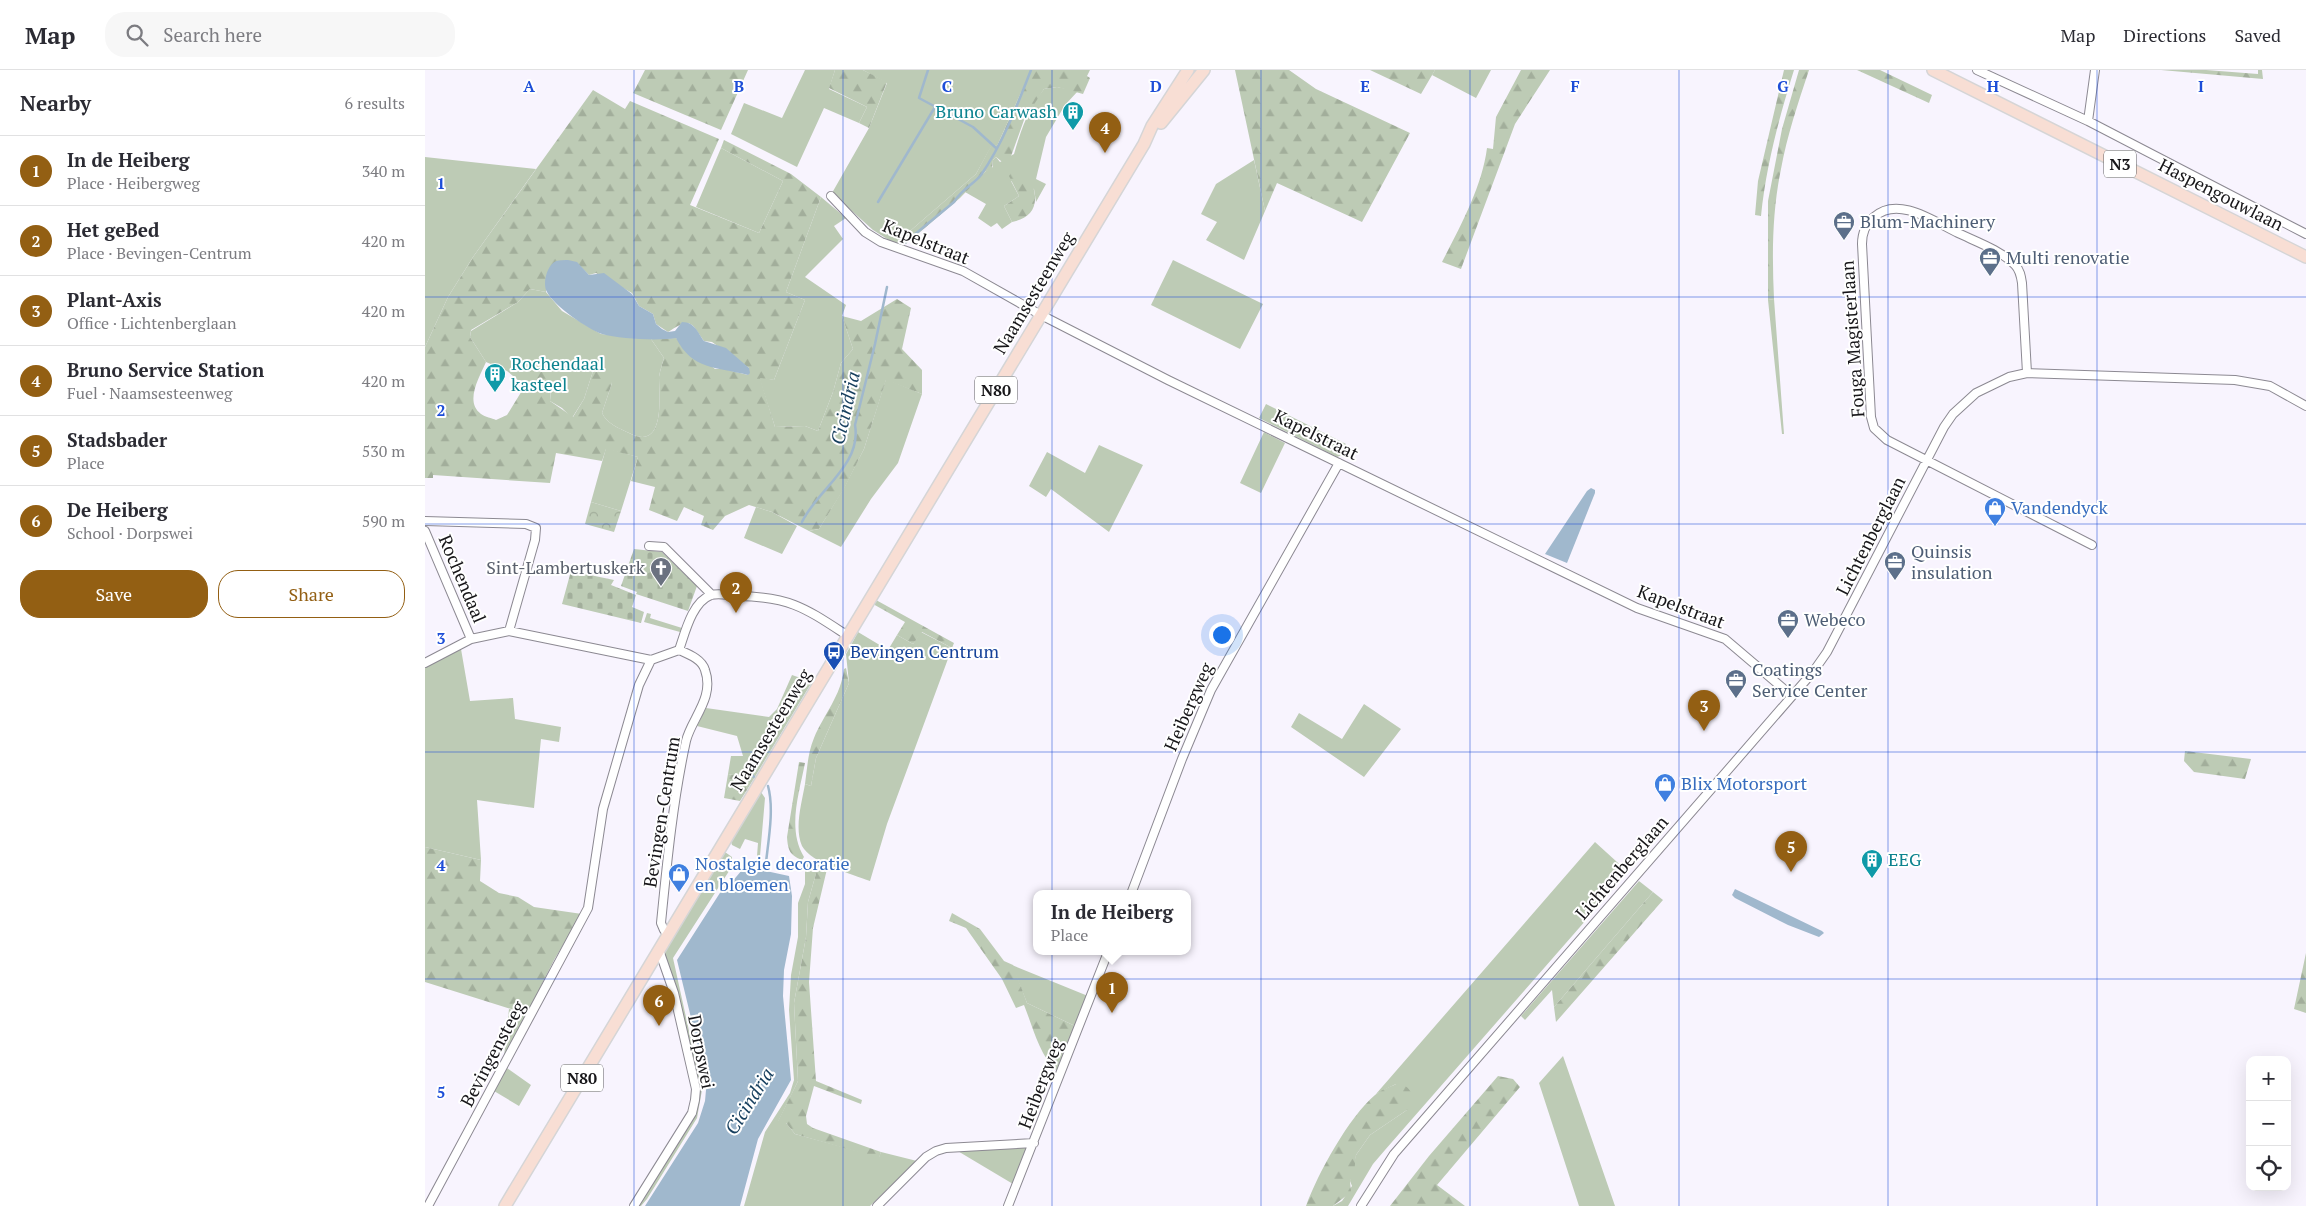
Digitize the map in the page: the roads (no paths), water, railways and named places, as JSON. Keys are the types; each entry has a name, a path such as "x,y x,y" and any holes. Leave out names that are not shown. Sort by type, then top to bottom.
{"main road":[{"name":"Naamsesteenweg","path":"505,1206 1144,144 1152,126 1188,70"},
{"name":"Naamsesteenweg","path":"1144,144 1204,70"},
{"name":"Haspengouwlaan","path":"1933,70 2306,257"}],"street":[{"path":"1977,70 2088,121 2306,234"},
{"path":"2088,121 2095,70"},
{"name":"Kapelstraat","path":"831,196 865,232 881,242 901,251 949,265 1041,315 1637,608 1725,639 1792,696"},
{"name":"Fouga Magisterlaan","path":"2027,373 2022,283 2019,272 2014,264 1999,253 1905,209 1892,209 1875,215 1864,229 1862,244 1872,423 1887,440 2093,545"},
{"name":"Lichtenberglaan","path":"1361,1206 1394,1154 1792,696 1827,652 1944,427 1964,403 1989,386 2009,377 2027,373 2235,380 2270,386 2306,406"},
{"name":"Heibergweg","path":"1133,890 1185,751 1211,690 1339,463"},
{"name":"Rochendaal","path":"425,521 526,524 536,528 535,540 509,631"},
{"name":"Rochendaal","path":"425,531 471,639"},
{"path":"660,537 661,547"},
{"path":"649,546 661,547 667,550 711,595 759,596 786,600 812,612 848,636"},
{"path":"425,663 471,639 509,631 651,660 679,650 693,613 711,595"},
{"name":"Bevingen-Centrum","path":"669,934 664,930 661,922 676,801 686,742 702,710 707,680 705,669 700,661 679,650"},
{"name":"Bevingensteeg","path":"428,1206 590,903 603,809 639,685 651,660"},
{"name":"Dorpswei","path":"634,1206 692,1113 695,1100 695,1089 674,993 659,950"},
{"name":"Heibergweg","path":"1008,1206 1107,955"},
{"name":"Heibergweg","path":"877,1206 926,1157 936,1151 946,1148 1034,1143"}],"water":[{"path":"568,260 577,262 589,275 604,273 632,294 639,306 653,314 656,324 662,329 668,332 675,331 682,322 690,324 696,328 704,341 726,348 749,368 750,373 748,375 706,366 690,356 676,338 619,337 602,334 589,328 556,303 546,289 545,280 550,266 556,261"},
{"path":"1591,488 1595,490 1595,493 1567,563 1545,554 1587,491"},
{"path":"742,870 766,871 789,876 792,896 791,934 784,970 783,996 791,1080 758,1139 740,1206 645,1206 698,1123 705,1101 706,1090 701,1059 677,960 725,885 731,883"},
{"path":"1735,889 1824,933 1819,937 1788,925 1735,898 1732,895"}],"waterway":[{"path":"928,70 919,98 973,127 996,148"},
{"name":"Cicindria","path":"902,245 954,202 981,175 1003,137 1031,70"},
{"path":"878,202 935,107"},
{"name":"Cicindria","path":"802,522 852,453 855,425 887,287"},
{"name":"Cicindria","path":"751,774 754,777"},
{"name":"Cicindria","path":"765,872 771,818 768,786"}],"place":[{"name":"Bruno Carwash","path":"1073,131"},
{"name":"Bruno Service Station","path":"1105,153"},
{"name":"Blum-Machinery","path":"1844,241"},
{"name":"Multi renovatie","path":"1990,277"},
{"name":"Rochendaal kasteel","path":"495,393"},
{"name":"Vandendyck","path":"1995,527"},
{"name":"Quinsis insulation","path":"1895,581"},
{"name":"Sint-Lambertuskerk","path":"661,587"},
{"name":"Het geBed","path":"736,613"},
{"name":"Webeco","path":"1788,639"},
{"name":"Bevingen Centrum","path":"834,671"},
{"name":"Coatings Service Center","path":"1736,699"},
{"name":"Plant-Axis","path":"1704,731"},
{"name":"Blix Motorsport","path":"1665,803"},
{"name":"Stadsbader","path":"1791,872"},
{"name":"EEG","path":"1872,879"},
{"name":"Nostalgie decoratie en bloemen","path":"679,893"},
{"name":"In de Heiberg","path":"1112,1013"},
{"name":"De Heiberg","path":"659,1026"}]}
